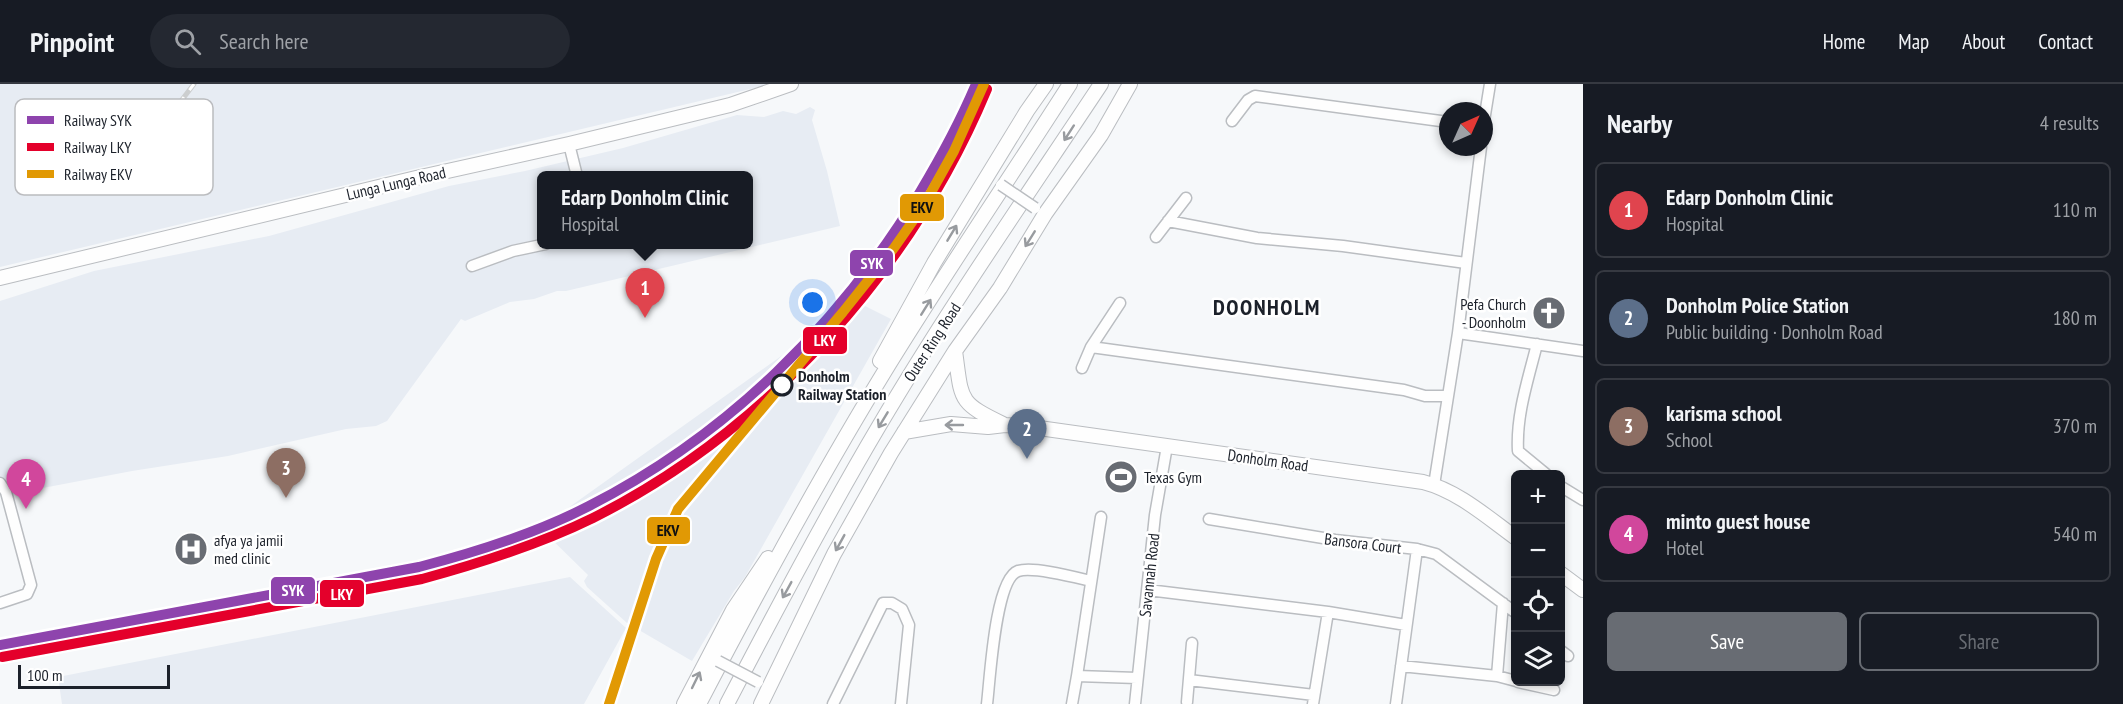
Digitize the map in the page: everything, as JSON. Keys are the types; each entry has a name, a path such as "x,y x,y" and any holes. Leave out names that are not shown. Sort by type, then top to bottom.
{"main road":[{"name":"Lunga Lunga Road","path":"0,278 730,105 791,84"},
{"path":"1027,111 1035,84"},
{"name":"Outer Ring Road","path":"684,704 713,658 734,610 774,547 839,429 889,347 934,262 1046,84"},
{"name":"Outer Ring Road","path":"699,704 774,562 856,419 941,282 1070,84"},
{"name":"Outer Ring Road","path":"727,704 771,619 879,426 967,287 1101,84"},
{"name":"Outer Ring Road","path":"761,704 764,686 834,554 904,432 955,351 1000,288 1040,211 1101,135 1130,84"},
{"path":"955,351 958,384 963,398 977,412 1005,425"},
{"path":"904,432 951,424 988,427 1005,425"},
{"name":"Donholm Road","path":"1005,425 1434,485 1470,504 1511,535"},
{"path":"1565,577 1583,590"}],"street":[{"path":"1487,102 1490,84"},
{"path":"1232,121 1248,100 1255,96 1439,121"},
{"path":"569,144 576,171"},
{"path":"1434,485 1458,333 1479,156"},
{"path":"988,177 1040,211"},
{"path":"1156,237 1186,198"},
{"path":"1168,221 1257,238 1343,246 1466,263"},
{"path":"472,266 513,251 537,246"},
{"path":"1082,368 1091,347 1120,303"},
{"path":"1458,333 1583,351"},
{"path":"1537,345 1521,408 1517,435 1518,451 1541,470"},
{"path":"1091,347 1404,390 1425,396 1448,396"},
{"name":"Savannah Road","path":"1135,704 1155,515 1167,446"},
{"path":"0,483 6,492 31,585 27,594 0,603"},
{"path":"1565,489 1583,500"},
{"path":"1072,704 1101,517"},
{"name":"Bansora Court","path":"1209,519 1335,540 1417,549 1436,554 1511,610"},
{"path":"1396,704 1417,549"},
{"path":"987,704 1002,591 1011,576 1018,571 1048,572 1091,581"},
{"path":"1148,590 1328,612 1406,625"},
{"path":"833,704 883,603 891,603 902,609 909,624 901,704"},
{"path":"1497,676 1503,603"},
{"path":"1189,680 1313,700 1328,612"},
{"path":"1187,702 1192,643"},
{"path":"713,658 764,686"},
{"path":"1401,666 1511,680"},
{"path":"1077,676 1137,678"},
{"path":"1538,686 1554,690"}],"shaded area":[{"path":"0,84 771,84 0,267"},
{"path":"810,107 815,110 812,120 840,226 753,247 753,171 537,171 537,249 743,249 566,291 557,291 534,299 510,302 465,321 461,319 387,421 376,426 346,429 228,456 132,471 6,495 0,475 0,301 94,271 269,236 449,186 623,148 737,115 764,117 783,111 796,114"},
{"path":"857,302 891,319 745,577 734,591 692,661 627,623 587,587 584,581 588,575 540,528"},
{"path":"570,577 626,628 584,704 62,704 58,677"}],"railway":[{"path":"183,99 194,84"}],"rail line":[{"name":"SYK","path":"0,645 419,567 527,534 569,516 640,478 688,446 733,411 776,372 854,287 920,192 950,139 976,84"},
{"name":"EKV","path":"609,704 656,559 678,509 894,248 924,205 954,151 984,84"},
{"name":"LKY","path":"2,657 422,579 488,560 551,537 593,518 657,482 718,439 775,391 828,338 876,281 918,220 956,156 987,89"}],"place":[{"name":"Pefa Church - Doonholm","path":"1549,313"},
{"name":"Edarp Donholm Clinic","path":"645,318"},
{"name":"Donholm Railway Station","path":"782,385"},
{"name":"Donholm Police Station","path":"1027,459"},
{"name":"Texas Gym","path":"1121,477"},
{"name":"karisma school","path":"286,498"},
{"name":"minto guest house","path":"26,509"},
{"name":"afya ya jamii med clinic","path":"191,549"}],"district":[{"name":"DOONHOLM","path":"1267,307"}]}
